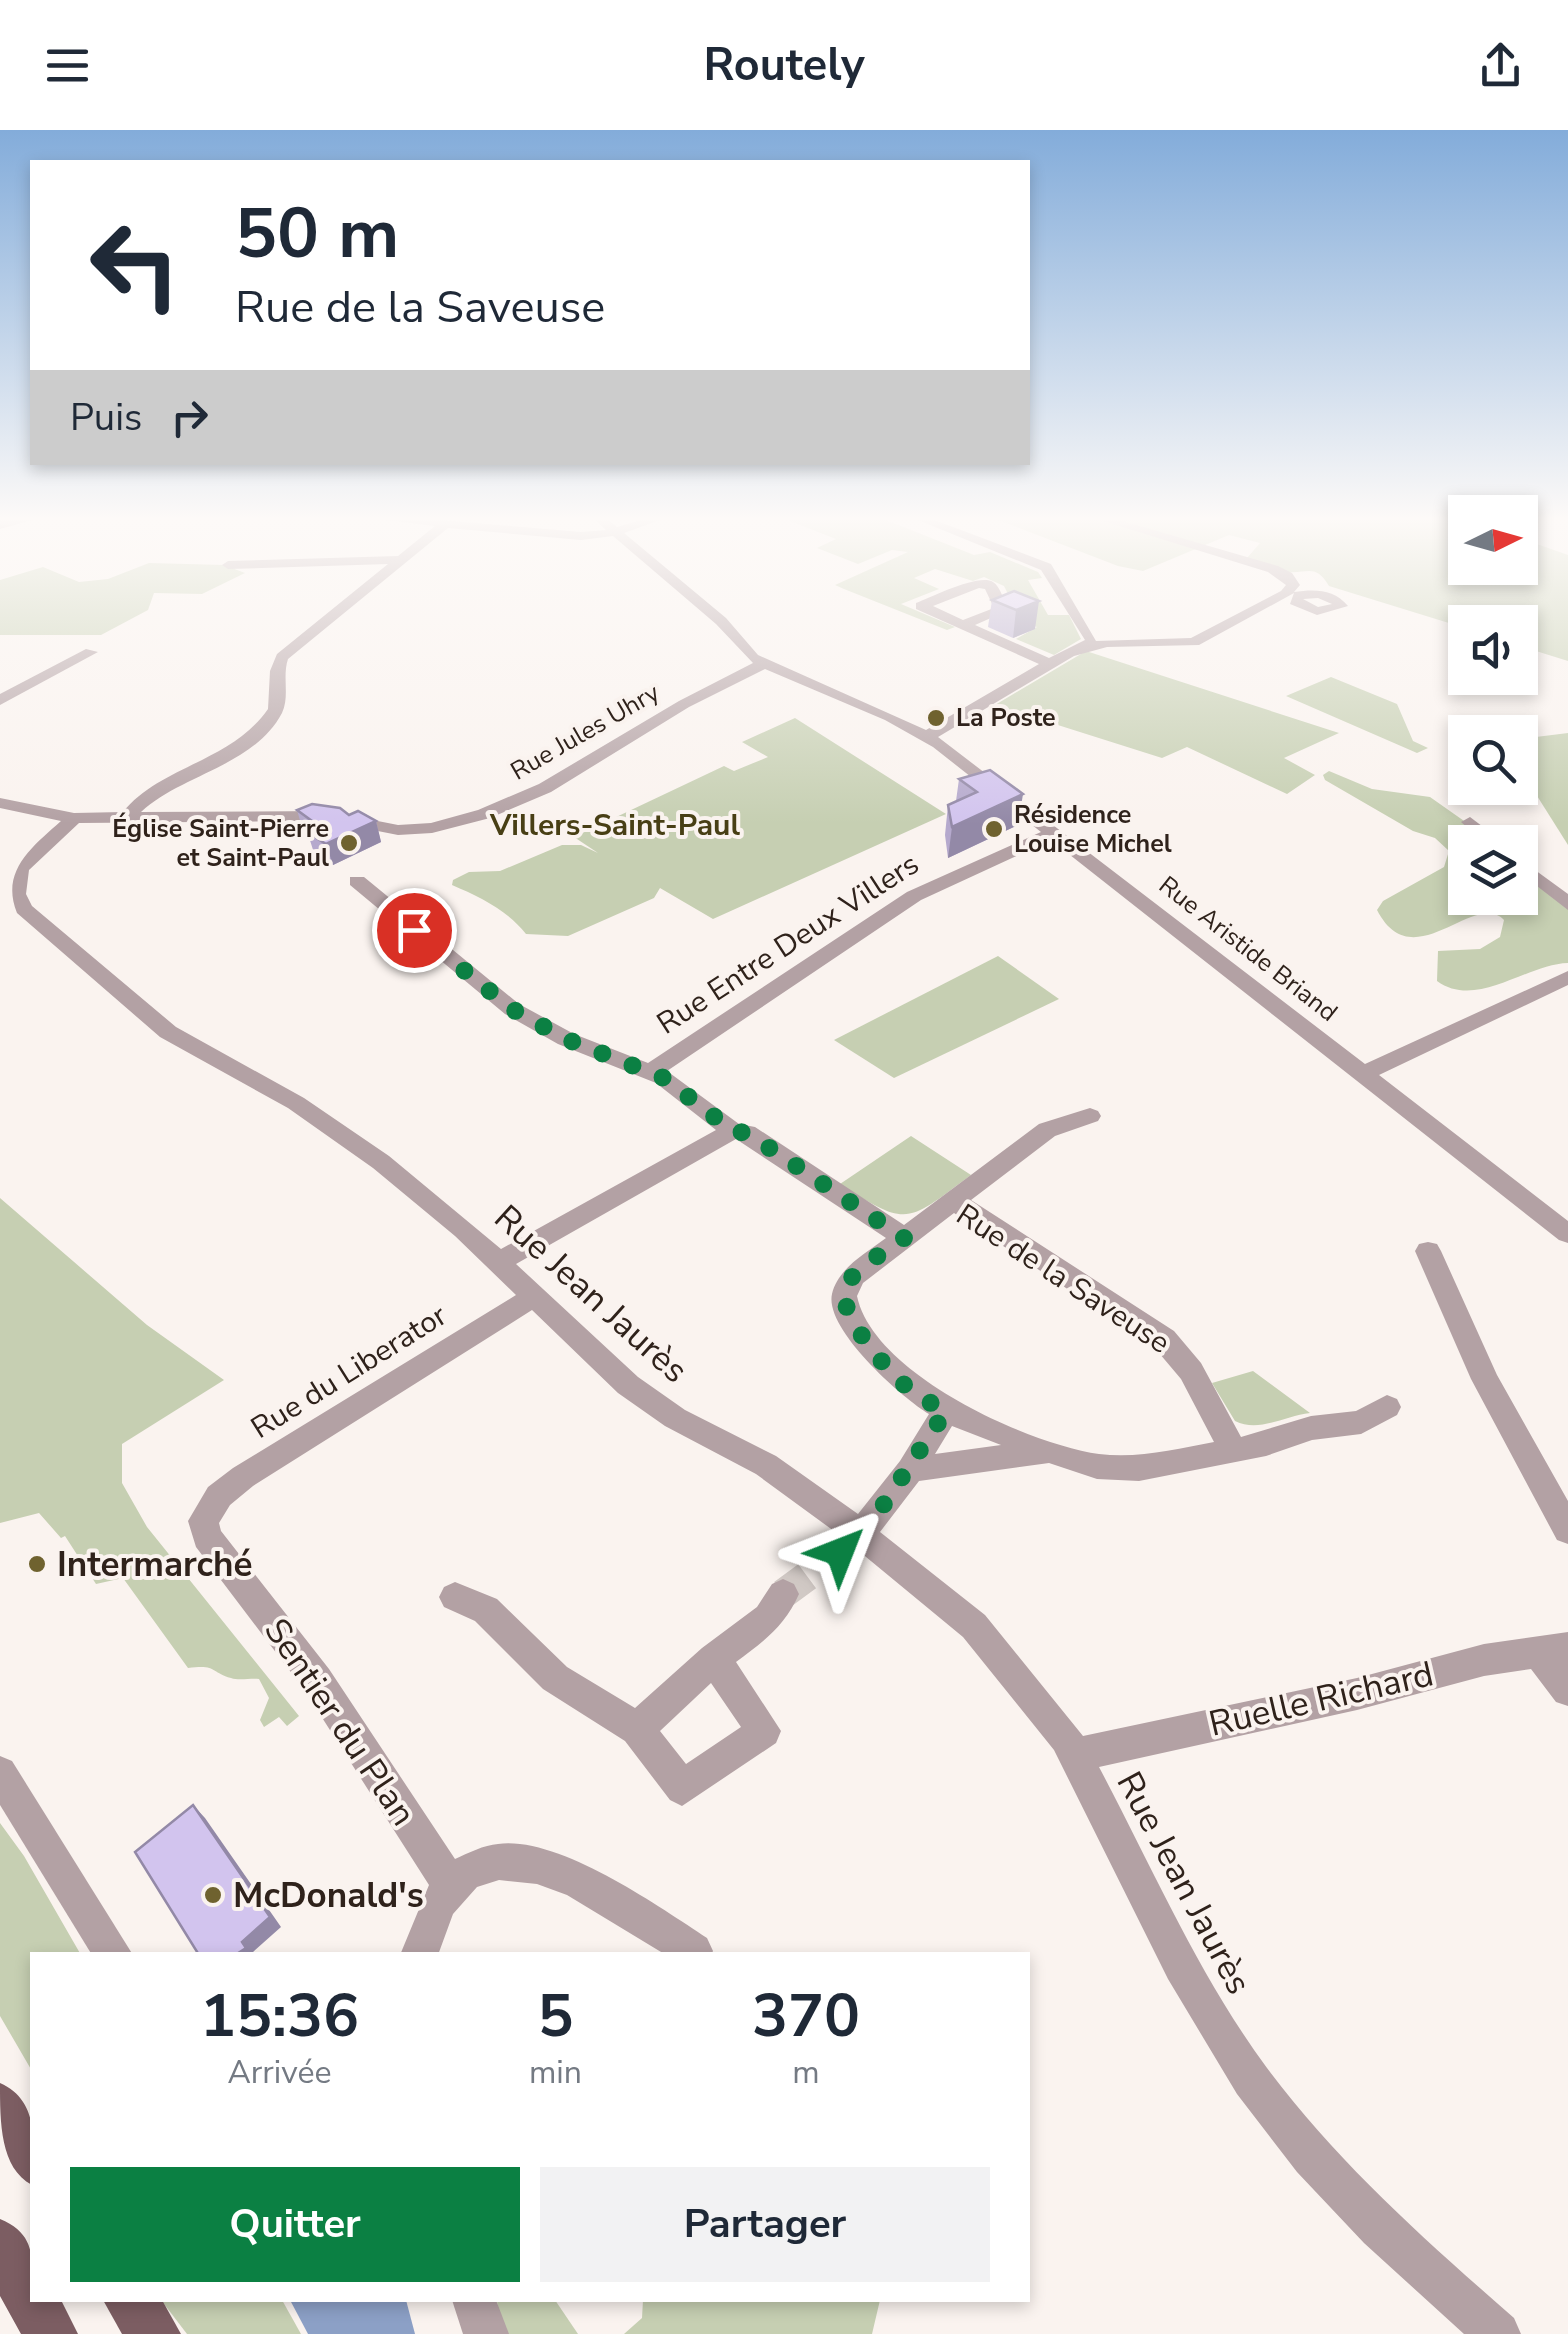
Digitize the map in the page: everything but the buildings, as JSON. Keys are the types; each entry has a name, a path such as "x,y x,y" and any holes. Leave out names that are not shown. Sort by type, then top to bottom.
{"main road":[{"path":"0,2108 30,2157"},
{"path":"0,2245 30,2297"},
{"path":"33,2302 51,2334"},
{"path":"131,2302 154,2334"}],"street":[{"path":"128,818 161,790 217,760 270,717 277,707 277,664 328,619"},
{"name":"Rue Aristide Briand","path":"715,619 763,664 928,736 1568,1234"},
{"path":"949,619 1052,664"},
{"path":"962,625 978,619"},
{"path":"1078,619 1091,639"},
{"path":"1073,652 1108,643 1164,645 1200,639 1242,619"},
{"path":"928,736 1091,639 1116,630 1200,639"},
{"path":"1149,633 1164,645"},
{"path":"0,700 91,652"},
{"name":"Rue Jules Uhry","path":"0,803 74,818 326,816 409,830 456,823 568,776 684,704 763,664"},
{"name":"Rue Jean Jaurès","path":"74,818 20,868 17,894 24,909 168,1032 329,1124 392,1171 500,1262 628,1386 687,1425 779,1473 851,1542 974,1626 1056,1723 1075,1754 1182,1966 1251,2080 1312,2157 1368,2217 1498,2334"},
{"path":"1470,822 1474,825"},
{"name":"Rue Entre Deux Villers","path":"650,1072 914,896 1056,832"},
{"path":"1538,879 1568,904"},
{"path":"358,881 512,1009 566,1039 650,1072"},
{"path":"1363,1074 1568,977"},
{"name":"Rue Entre Deux Villers","path":"650,1072 675,1084 733,1131 747,1133 904,1238"},
{"path":"954,1201 1047,1130 1090,1116"},
{"path":"500,1262 733,1131"},
{"name":"Rue de la Saveuse","path":"954,1201 1164,1339 1191,1371 1233,1450 1123,1469 1097,1466 946,1411 914,1393 850,1319 845,1289 853,1277 954,1201"},
{"path":"1428,1251 1484,1380 1568,1530"},
{"name":"Rue du Liberator","path":"206,1513 219,1496 243,1477 534,1296"},
{"path":"1233,1450 1312,1428 1362,1422 1387,1407"},
{"path":"851,1542 910,1470 946,1411"},
{"name":"Rue de la Saveuse","path":"910,1470 1049,1451"},
{"name":"Sentier du Plan","path":"206,1513 202,1529 207,1537 317,1680 448,1883"},
{"path":"638,1729 714,1660 768,1618 783,1594"},
{"path":"455,1598 486,1610 555,1678 638,1729 682,1788 764,1731 714,1660"},
{"path":"1552,1649 1568,1690"},
{"name":"Ruelle Richard","path":"1075,1754 1357,1694 1484,1660 1552,1649"},
{"path":"0,1773 112,1952"},
{"path":"419,1952 434,1906 448,1883 469,1869 497,1862 552,1870 602,1893 694,1951"},
{"path":"462,2302 466,2334"},
{"path":"475,2302 486,2334"}],"green space":[{"path":"0,619 131,619 101,635 0,635"},
{"path":"919,619 936,619 955,627 947,630"},
{"path":"1013,619 1071,619 1081,639 1054,655 1016,639 1037,627"},
{"path":"1538,619 1568,619 1568,661 1538,652"},
{"path":"1086,651 1339,733 1284,758 1315,775 1287,794 1187,747 1162,758 995,705"},
{"path":"1331,677 1397,704 1413,741 1428,748 1417,753 1286,696"},
{"path":"795,718 946,814 713,919 660,888 654,898 568,936 526,934 502,911 452,885 453,880 469,872 500,871 562,845 581,845 598,853 574,837 724,766 734,771 768,757 742,742"},
{"path":"1568,733 1568,845 1538,798 1538,737"},
{"path":"1329,771 1372,789 1430,797 1470,825 1448,825 1448,850 1435,838 1413,831 1325,780 1323,775"},
{"path":"1448,854 1448,915 1477,915 1425,936 1408,937 1392,929 1377,910 1383,901 1444,867"},
{"path":"1538,879 1568,904 1568,963 1468,991 1452,989 1437,981 1438,951 1480,949 1500,937 1504,920 1493,915 1538,915"},
{"path":"998,956 1059,999 894,1078 834,1040"},
{"path":"911,1136 971,1175 933,1203 907,1214 881,1208 840,1184"},
{"path":"0,1198 147,1325 224,1380 122,1444 122,1483 147,1527 299,1716 287,1726 279,1717 264,1727 260,1720 269,1698 259,1679 234,1679 209,1668 188,1668 123,1578 96,1584 65,1536 61,1538 39,1513 0,1523"},
{"path":"1253,1371 1310,1413 1262,1425 1235,1421 1212,1383"},
{"path":"0,1823 24,1856 79,1952 30,1952 30,2068 0,2016"},
{"path":"163,2302 283,2302 301,2334 187,2334"},
{"path":"497,2302 556,2302 578,2334 500,2334"},
{"path":"643,2302 880,2302 872,2334 624,2334 642,2318"}],"water":[{"path":"291,2302 407,2302 415,2334 308,2334"}],"tunnel":[{"path":"783,1594 840,1552"}],"place":[{"name":"La Poste","path":"936,718"},
{"name":"Résidence Louise Michel","path":"994,829"},
{"name":"Église Saint-Pierre et Saint-Paul","path":"349,843"},
{"name":"Intermarché","path":"37,1564"},
{"name":"McDonald's","path":"213,1895"}],"district":[{"name":"Villers-Saint-Paul","path":"615,825"}],"route":[{"path":"414,930 512,1009 566,1039 675,1084 733,1131 747,1133 904,1238 853,1277 845,1289 845,1304 850,1319 896,1376 914,1393 946,1411 876,1516 840,1552"}]}
